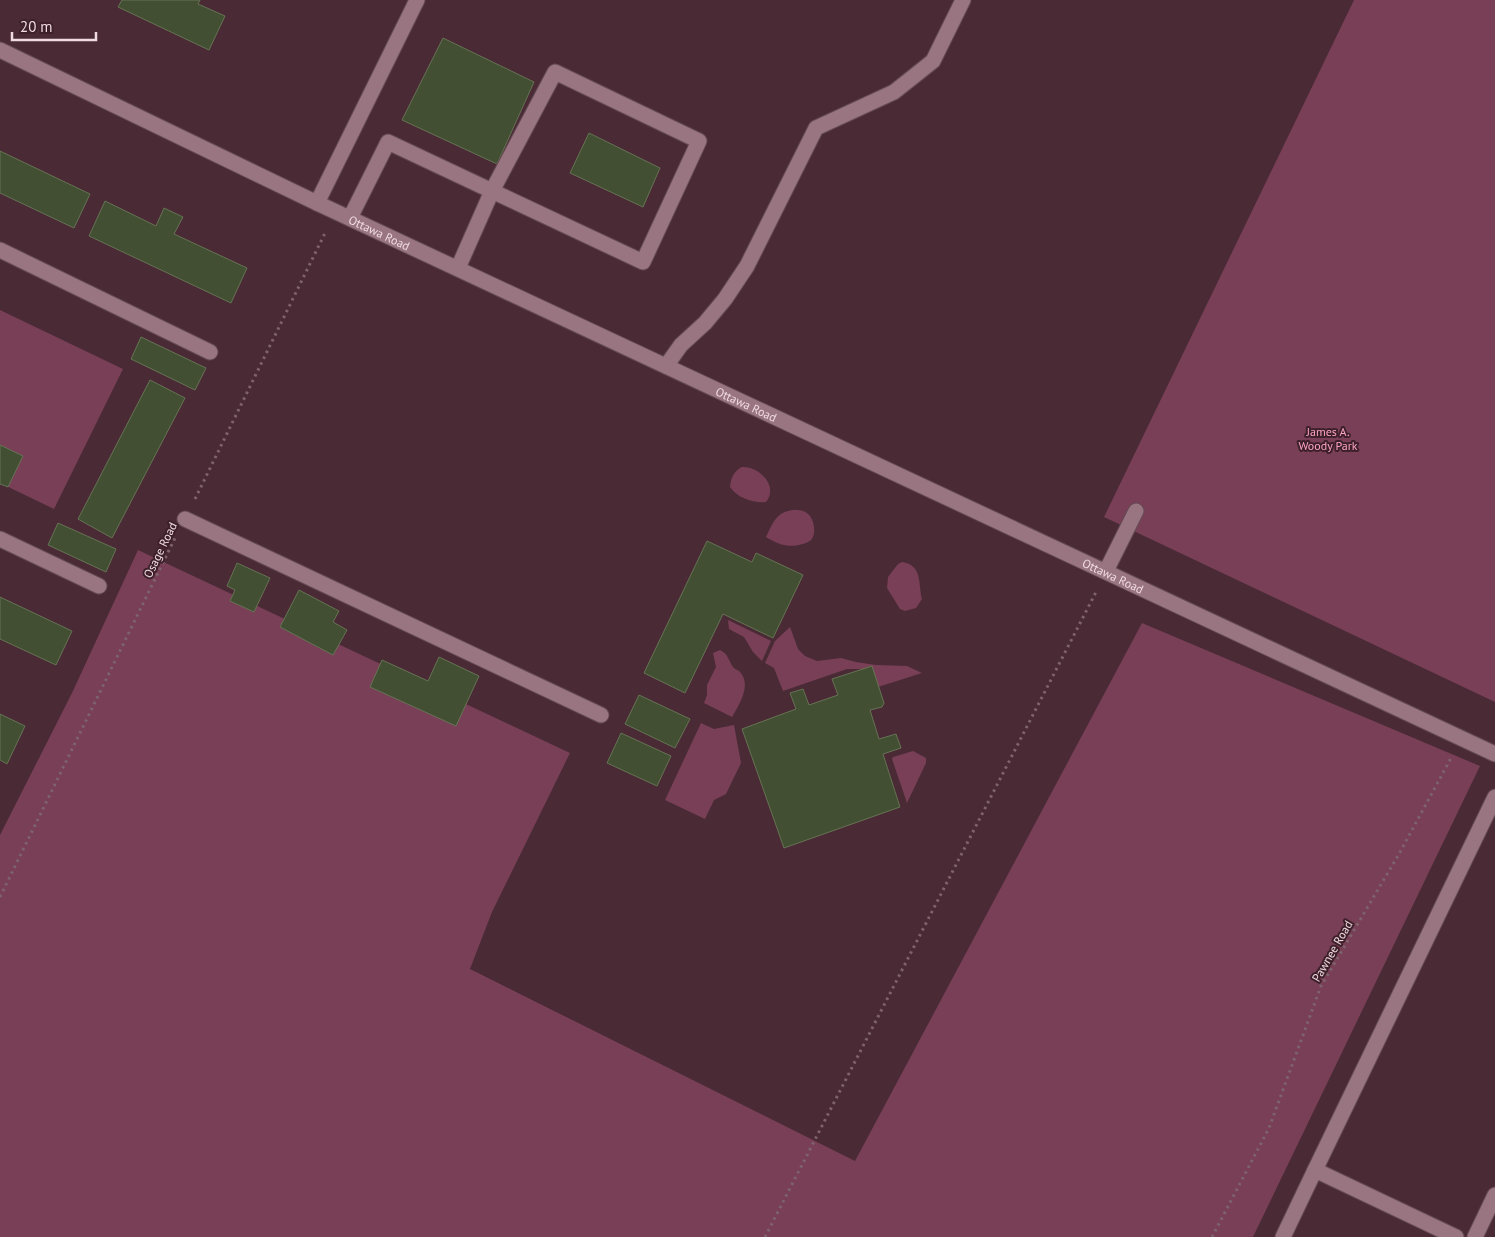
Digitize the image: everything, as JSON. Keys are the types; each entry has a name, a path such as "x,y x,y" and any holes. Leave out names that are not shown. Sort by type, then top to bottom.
{"street":[{"path":"317,203 417,0"},
{"path":"666,366 681,345 705,323 725,299 747,266 816,128 894,92 933,61 963,0"},
{"name":"Ottawa Road","path":"0,50 317,203 1495,754"},
{"path":"350,218 388,142 492,191 642,262 699,141 555,72 492,191 458,268"},
{"path":"0,250 210,352"},
{"path":"1106,571 1136,512"},
{"path":"185,518 601,715"},
{"path":"0,539 98,586"},
{"path":"1283,1237 1495,797"},
{"path":"1316,1170 1456,1237"},
{"path":"1475,1237 1495,1195"},
{"path":"1412,1216 1428,1237"}],"path":[{"name":"Osage Road","path":"0,897 336,211"},
{"path":"765,1237 1106,571"},
{"name":"Pawnee Road","path":"1212,1237 1269,1128 1321,986 1399,854 1462,738"}],"green space":[{"name":"James A. Woody Park","path":"1354,0 1495,0 1495,702 1104,517"},
{"path":"0,310 123,369 54,509 0,483"},
{"path":"742,467 755,470 765,478 770,490 766,502 746,499 730,487 733,475"},
{"path":"793,510 803,511 810,516 814,530 811,540 794,546 787,546 766,537 779,516"},
{"path":"138,550 570,753 492,912 470,969 855,1161 1142,623 1480,766 1253,1237 0,1237 0,835 72,693"},
{"path":"902,562 909,564 917,571 922,599 916,608 905,611 900,609 887,588 888,577 898,564"},
{"path":"728,620 771,641 762,661 753,652 744,637 729,629"},
{"path":"790,627 798,649 805,656 817,661 841,658 876,665 907,666 922,673 878,687 874,675 861,669 847,669 783,691 774,668 765,663 775,641"},
{"path":"720,650 727,656 734,668 740,671 745,683 743,695 732,717 704,703 707,695 707,685 716,667 713,653"},
{"path":"701,723 714,729 734,725 741,763 726,794 714,800 705,819 665,800"},
{"path":"913,751 926,758 926,763 907,803 892,759 893,757"}],"building":[{"path":"122,0 200,0 198,4 225,16 209,50 118,7"},
{"path":"443,38 534,82 497,164 402,120"},
{"path":"589,133 660,168 643,207 570,173"},
{"path":"0,151 90,194 74,228 0,193"},
{"path":"105,201 156,226 164,208 183,217 174,234 247,268 231,303 89,236"},
{"path":"141,337 206,368 195,390 131,359"},
{"path":"150,380 185,398 112,538 78,519"},
{"path":"0,445 23,456 8,487 0,484"},
{"path":"58,523 116,549 106,572 48,545"},
{"path":"707,541 752,562 756,553 803,575 773,638 723,614 685,693 644,673"},
{"path":"237,563 270,578 254,612 230,601 235,590 227,586"},
{"path":"299,590 339,611 333,622 347,630 333,655 280,627"},
{"path":"0,597 72,631 56,665 0,639"},
{"path":"439,657 479,676 456,726 370,687 382,660 428,681"},
{"path":"872,666 884,703 882,707 870,710 879,739 896,734 901,748 883,754 900,807 784,848 742,729 796,709 790,693 803,689 809,705 838,695 832,679"},
{"path":"639,695 690,719 675,748 625,724"},
{"path":"0,714 25,726 7,764 0,760"},
{"path":"621,733 671,756 657,786 607,763"}]}
